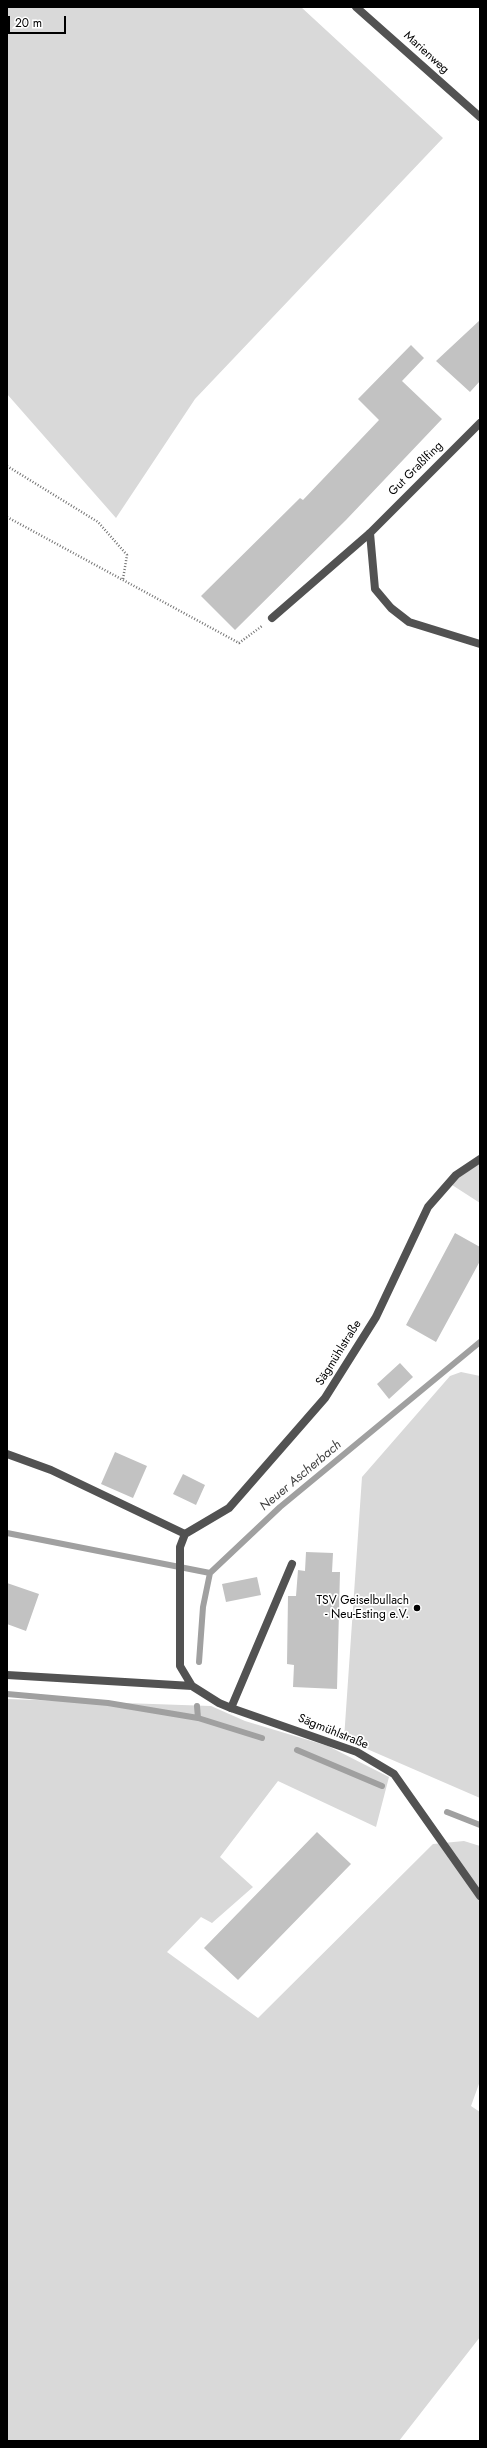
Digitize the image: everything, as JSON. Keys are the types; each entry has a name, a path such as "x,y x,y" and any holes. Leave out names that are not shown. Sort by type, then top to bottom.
{"street":[{"name":"Marienweg","path":"356,7 480,117"},
{"name":"Gut Graßlfing","path":"272,618 370,533 480,423"},
{"path":"370,533 374,588 391,608 409,622 480,644"},
{"name":"Sägmühlstraße","path":"480,1159 456,1175 428,1207 376,1317 325,1398 230,1508 185,1534 180,1547 180,1666 192,1686 218,1703 336,1743 357,1752 394,1774 480,1896"},
{"path":"7,1454 51,1470 185,1534"},
{"path":"231,1708 292,1564"},
{"name":"Sägmühlstraße","path":"7,1675 192,1686"}],"path":[{"path":"7,466 98,522 127,555 123,579"},
{"path":"7,517 239,643 272,618"}],"shaded area":[{"path":"7,7 301,7 443,138 195,399 116,518 7,394"},
{"path":"480,1159 480,1203 449,1183"},
{"name":"TSV Geiselbullach - Neu-Esting e.V.","path":"461,1372 480,1376 480,1798 344,1739 362,1477 450,1376"},
{"path":"7,1699 211,1706 245,1721 328,1746 389,1777 376,1827 278,1781 220,1857 253,1887 212,1923 201,1917 167,1952 258,2018 433,1844 464,1841 480,1846 480,2081 471,2106 480,2112 480,2337 399,2441 7,2441"}],"building":[{"path":"480,320 480,381 470,392 436,361"},
{"path":"411,345 424,358 402,381 442,419 346,520 235,630 201,596 300,498 303,500 379,420 358,399"},
{"path":"455,1233 480,1247 480,1261 436,1342 406,1325"},
{"path":"400,1363 413,1377 389,1399 377,1384"},
{"path":"115,1452 147,1466 133,1498 101,1484"},
{"path":"183,1474 205,1485 196,1505 173,1494"},
{"path":"306,1552 333,1553 332,1572 340,1572 337,1689 293,1687 294,1665 287,1664 288,1596 296,1596 298,1570 305,1571"},
{"path":"257,1577 261,1595 226,1602 222,1584"},
{"path":"7,1583 39,1594 26,1631 7,1624"},
{"path":"317,1832 351,1864 238,1980 204,1948"}],"waterway":[{"name":"Neuer Ascherbach","path":"199,1662 203,1607 210,1573 280,1507 480,1342"},
{"path":"7,1533 210,1573"},
{"name":"Neuer Ascherbach","path":"7,1694 108,1703 198,1718 197,1706"},
{"path":"198,1718 262,1738"},
{"path":"297,1750 382,1786"},
{"path":"447,1812 480,1825"}],"place":[{"name":"TSV Geiselbullach - Neu-Esting e.V.","path":"417,1608"}]}
